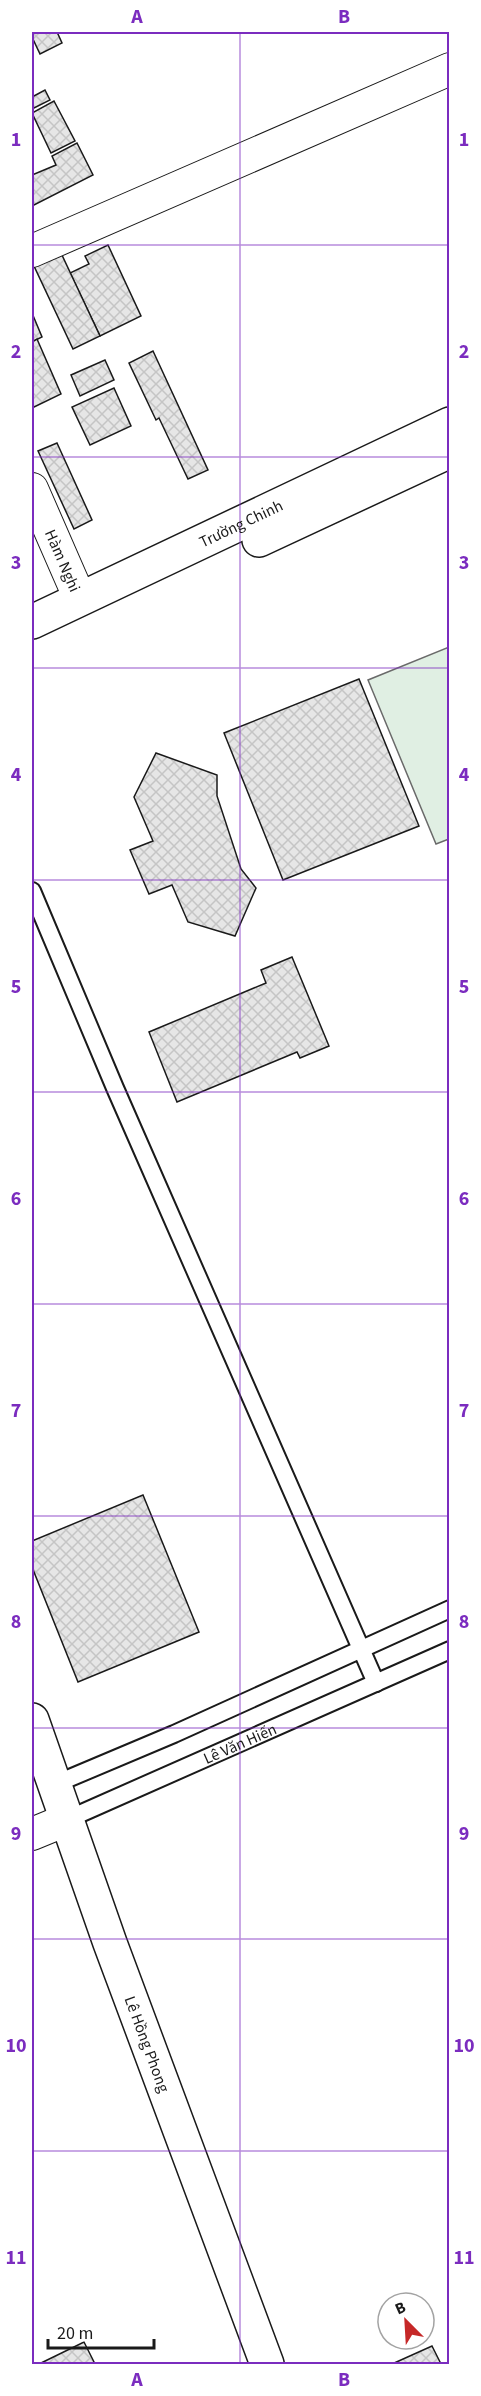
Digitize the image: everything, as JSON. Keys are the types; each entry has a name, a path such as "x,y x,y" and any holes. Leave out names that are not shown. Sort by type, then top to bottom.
{"street":[{"path":"32,251 450,69"},
{"name":"Trường Chinh","path":"32,622 450,424"},
{"name":"Trường Chinh","path":"32,645 450,451"},
{"name":"Hàm Nghi","path":"32,489 80,599"},
{"name":"Lê Hồng Phong","path":"32,1720 110,1943 267,2364"},
{"name":"Lê Văn Hiến","path":"32,1834 66,1820"}],"lane":[{"path":"32,891 115,1088 376,1683"},
{"path":"53,1785 174,1734 450,1609"},
{"name":"Lê Văn Hiến","path":"66,1820 450,1650"}],"green space":[{"path":"449,647 449,839 436,844 368,680"}],"building":[{"path":"32,32 57,32 62,43 40,54"},
{"path":"45,90 50,100 32,109 32,97"},
{"path":"54,101 75,141 51,153 32,113"},
{"path":"77,143 93,175 32,206 32,175 56,165 52,156"},
{"path":"108,245 141,316 100,336 70,273 89,264 85,256"},
{"path":"61,253 100,336 73,349 34,266"},
{"path":"32,313 42,337 32,342"},
{"path":"37,339 61,394 32,408 32,342"},
{"path":"153,351 208,470 188,479 159,418 156,420 129,363"},
{"path":"105,360 114,380 80,396 71,375"},
{"path":"114,388 131,426 90,445 72,407"},
{"path":"57,443 92,520 74,529 38,451"},
{"path":"359,679 419,826 283,880 224,733"},
{"path":"156,753 217,775 217,796 241,869 256,888 235,936 188,922 172,885 149,894 130,850 153,841 134,797"},
{"path":"292,957 329,1046 300,1058 297,1052 177,1102 149,1032 266,983 261,970"},
{"path":"143,1495 199,1632 78,1682 32,1567 32,1541"},
{"path":"84,2342 95,2364 39,2364"},
{"path":"421,2351 434,2351 441,2364 392,2364"}]}
